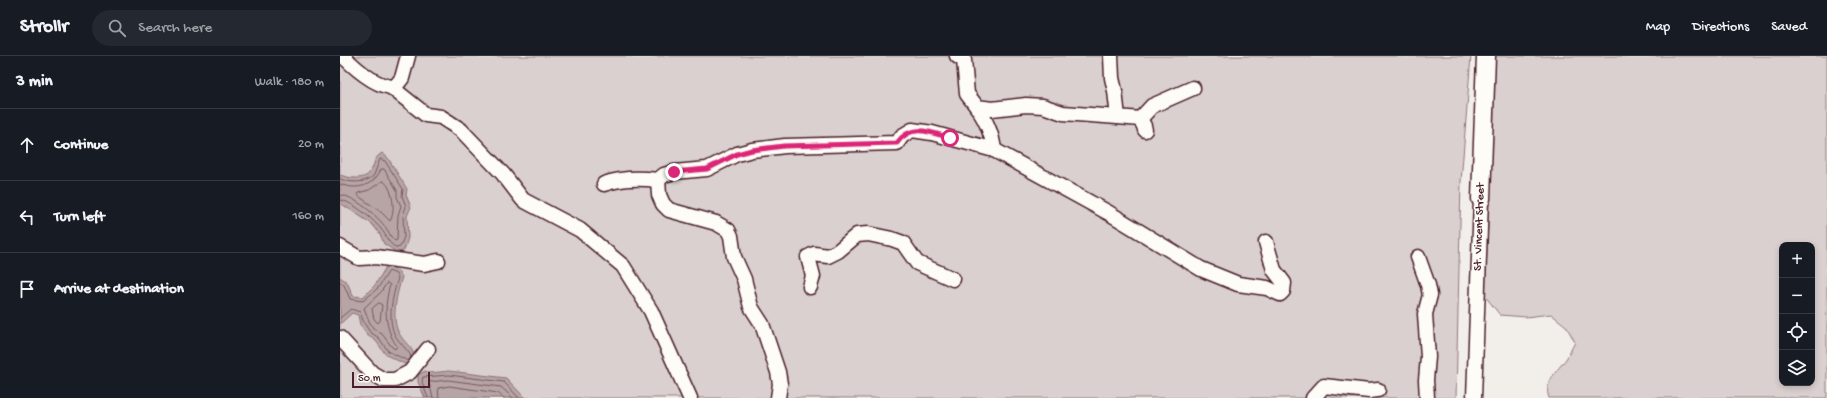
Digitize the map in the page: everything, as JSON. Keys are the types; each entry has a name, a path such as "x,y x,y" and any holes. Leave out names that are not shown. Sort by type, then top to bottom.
{"main road":[{"name":"St. Vincent Street","path":"1481,199 1486,56"}],"street":[{"path":"343,56 354,68 386,87 395,87 402,78 408,56"},
{"path":"957,56 964,60 967,94 986,121 992,136 994,150"},
{"path":"1111,56 1112,78 1118,117"},
{"path":"391,87 426,114 441,116 461,130 503,174 523,200 580,230 623,266 651,311 690,398"},
{"path":"977,107 992,109 1026,105 1043,106 1063,113 1118,117 1143,125 1152,106 1193,88"},
{"path":"604,184 639,179 658,180 664,175 674,172 707,169 737,154 752,150 784,146 897,143 902,136 912,130 932,133 994,150 1109,213 1201,269 1238,284 1267,288 1280,294 1284,291 1284,283 1274,270 1266,242"},
{"path":"658,180 659,195 663,204 669,210 716,223 728,230 731,236 734,257 744,279 751,307 766,333 778,372 780,384 778,398"},
{"name":"St. Vincent Street","path":"1474,398 1481,199"},
{"path":"810,287 813,276 808,257 814,254 828,256 838,251 857,235 868,234 904,243 917,263 953,279"},
{"path":"340,247 359,258 382,257 424,264 438,261"},
{"path":"1418,257 1430,295 1425,314 1428,357 1426,380 1427,398"},
{"path":"340,338 372,373 384,380 395,380 410,372 428,349"},
{"path":"1313,398 1324,386 1369,391 1378,390"}],"shaded area":[{"path":"340,56 1471,56 1461,182 1456,398 340,398"},
{"path":"1495,56 1827,56 1827,398 1549,398 1548,387 1552,377 1566,359 1575,342 1566,326 1551,314 1526,317 1500,315 1485,296"}],"water":[{"path":"382,153 388,158 407,189 406,195 411,207 407,216 408,238 404,250 398,253 384,244 380,234 372,224 340,203 340,175 352,178 364,177 370,172 375,160"},
{"path":"386,267 392,267 399,272 402,277 395,306 395,322 400,335 414,353 415,362 409,366 386,355 376,341 367,335 360,325 358,315 352,313 340,324 340,277 347,282 353,296 363,297 375,285"},
{"path":"425,371 430,373 449,371 506,378 525,398 425,398 418,382 418,375"}],"route":[{"path":"674,172 707,169 737,154 752,150 784,146 897,143 902,136 912,130 950,138"}]}
